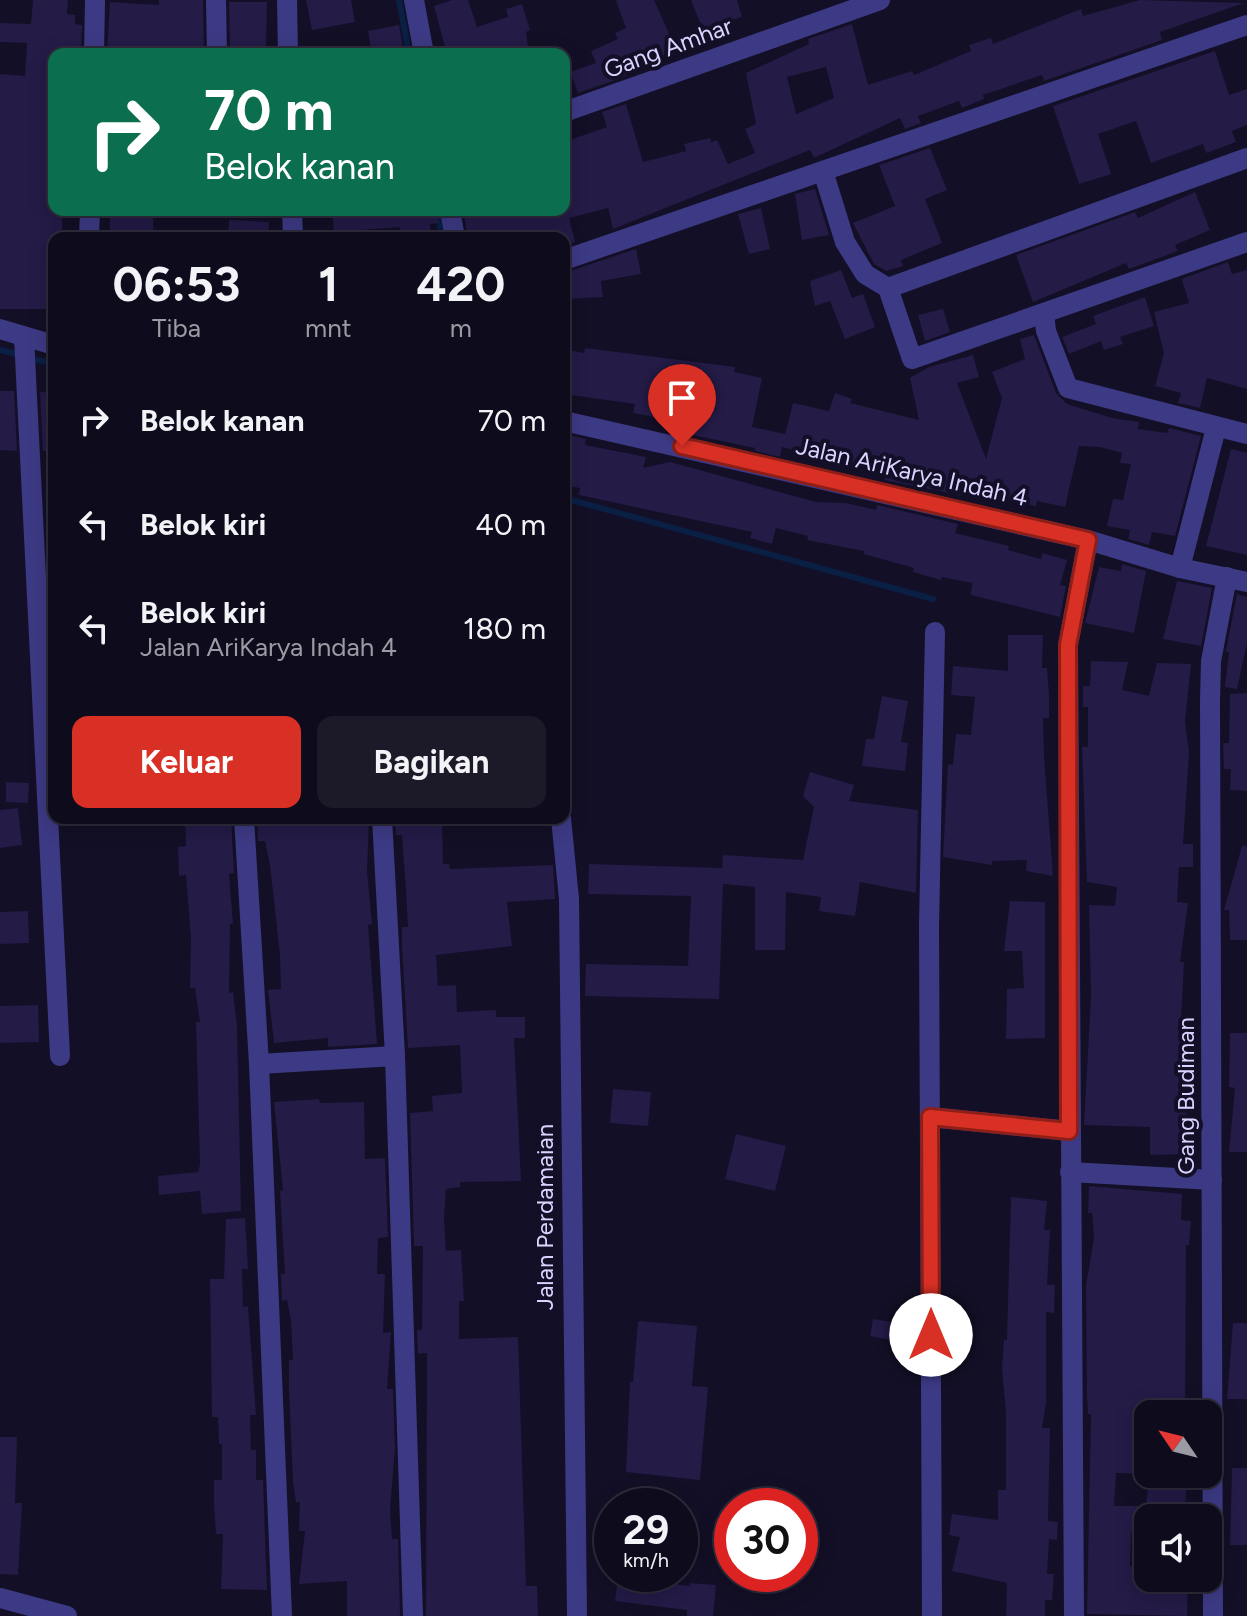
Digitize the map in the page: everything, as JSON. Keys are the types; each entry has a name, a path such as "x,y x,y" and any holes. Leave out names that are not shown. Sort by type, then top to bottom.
{"street":[{"path":"94,48 95,0"},
{"path":"216,0 217,48"},
{"path":"287,0 288,48"},
{"name":"Gang Amhar","path":"570,110 880,0"},
{"path":"418,1 423,48"},
{"path":"570,258 1247,25"},
{"path":"888,288 1247,158"},
{"path":"823,171 855,263 865,274 888,288 912,359 1247,242"},
{"path":"1044,314 1046,331 1068,388 1247,434"},
{"path":"0,329 23,348 48,346"},
{"path":"23,348 60,1056"},
{"name":"Jalan AriKarya Indah 4","path":"570,422 1088,540 1180,568 1237,580"},
{"path":"1180,568 1216,428"},
{"path":"1074,1616 1068,645 1088,540"},
{"name":"Gang Budiman","path":"1213,1616 1210,701 1211,661 1237,580"},
{"path":"932,1616 929,925 935,632"},
{"path":"244,824 259,1064 282,1616"},
{"path":"382,824 395,1056 413,1616"},
{"name":"Jalan Perdamaian","path":"562,824 569,899 577,1616"},
{"path":"259,1064 395,1056"},
{"path":"930,1117 1069,1131"},
{"path":"1070,1172 1212,1180"},
{"path":"0,1598 67,1616"}],"building":[{"path":"33,0 68,0 67,14 75,15 75,24 82,25 81,48 48,48 48,216 62,216 62,232 48,232 48,309 0,309 0,74 25,76 27,43 0,42 0,23 31,24"},
{"path":"159,0 203,0 204,48 107,48 110,2 159,5"},
{"path":"306,0 351,0 355,22 312,30"},
{"path":"452,0 468,0 477,27 508,17 506,9 522,4 530,30 526,32 528,48 445,48 434,6"},
{"path":"616,0 654,0 676,49 621,78 578,93 570,72 596,63 591,51 618,39 615,33 626,28"},
{"path":"691,0 737,0 742,17 724,22 728,33 708,42"},
{"path":"1140,0 1244,3 1160,32 1162,40 1044,81 1042,75 983,95 984,99 962,108 959,101 918,116 921,123 905,129 900,118 814,158 810,150 613,229 608,208 569,218 575,242 570,244 570,232 467,232 464,216 570,216 570,140 607,127 602,112 626,104 643,162 686,151 684,144 710,138 711,142 717,140 728,164 755,153 745,129 756,124 746,73 809,44 808,39 852,24 868,85 912,71 914,75 971,51 969,45 991,38 993,44 1081,9 1083,16","holes":["826,67 834,98 796,114 787,77"]},
{"path":"229,2 267,2 266,48 230,48"},
{"path":"399,25 403,48 371,48 368,31"},
{"path":"1215,51 1229,95 1247,89 1247,125 1232,131 1236,142 1206,153 1203,144 1151,163 1136,121 1098,134 1111,174 1079,184 1053,106"},
{"path":"930,148 947,190 925,199 942,243 901,260 903,266 886,271 874,264 853,223 895,206 879,165"},
{"path":"815,189 829,235 802,240 795,194"},
{"path":"1195,192 1210,230 1175,245 1178,251 1129,269 1126,263 1033,302 1016,255 1135,212 1138,218"},
{"path":"761,208 770,249 749,254 738,214"},
{"path":"110,216 153,216 153,231 110,231"},
{"path":"333,216 438,216 439,223 430,224 431,232 400,232 400,227 334,232"},
{"path":"229,220 269,222 268,232 228,232"},
{"path":"636,249 641,274 601,281 603,297 570,299 570,271"},
{"path":"1228,262 1232,274 1247,270 1247,389 1207,378 1200,408 1178,403 1181,393 1155,386 1164,353 1154,312 1189,303 1182,280"},
{"path":"841,270 852,298 863,294 875,327 845,339 830,301 815,306 810,281"},
{"path":"1145,297 1154,326 1120,337 1123,344 1104,350 1101,341 1069,354 1062,337 1096,324 1093,316"},
{"path":"943,309 950,332 925,341 918,315"},
{"path":"1034,335 1056,393 1067,404 1112,418 1139,422 1138,429 1167,433 1169,428 1201,436 1175,536 1152,532 1149,545 1128,539 1130,530 1107,526 1113,499 1123,500 1131,464 1120,463 1122,453 1100,447 1079,446 1065,507 1037,501 1036,506 1007,500 1006,504 884,480 886,474 847,461 848,457 811,448 809,454 782,447 780,457 755,451 755,448 693,435 695,425 633,413 635,404 570,395 570,350 584,353 585,348 735,367 734,372 762,378 752,427 785,434 793,403 829,411 835,393 852,399 850,403 919,420 910,378 929,367 973,355 979,377 957,383 986,459 1002,398 992,372 1025,359 1020,339"},
{"path":"0,391 14,391 17,451 0,450"},
{"path":"40,392 48,393 48,451 43,451"},
{"path":"570,435 586,439 585,445 646,457 643,468 670,462 816,502 846,503 876,510 877,505 958,524 955,533 1009,546 1008,550 1041,559 1042,553 1067,560 1060,585 1066,586 1060,617 971,595 972,583 942,577 941,580 913,572 914,568 864,554 864,551 807,540 808,536 776,528 772,544 750,538 752,532 579,495 580,488 570,486"},
{"path":"1231,449 1247,453 1247,555 1206,546"},
{"path":"1122,564 1146,571 1134,633 1085,623 1099,567 1121,571"},
{"path":"1177,581 1212,588 1201,646 1163,639"},
{"path":"1237,594 1247,597 1247,643 1237,689 1225,687 1229,652 1226,651"},
{"path":"1008,635 1043,635 1042,668 1047,668 1049,695 1049,718 1043,718 1044,756 1053,876 1026,871 1027,860 992,861 992,865 943,857 948,764 953,765 956,734 971,735 975,697 951,695 953,666 1008,671"},
{"path":"1091,661 1128,662 1122,690 1149,696 1157,663 1191,664 1185,722 1189,752 1183,844 1193,844 1193,867 1179,867 1177,902 1188,903 1180,962 1184,962 1180,1038 1190,1040 1190,1051 1196,1051 1183,1133 1194,1133 1194,1154 1150,1155 1150,1127 1084,1125 1091,997 1089,905 1115,906 1117,887 1087,882 1082,747 1088,747 1088,707 1083,707 1083,686 1090,686"},
{"path":"1247,693 1247,791 1230,790 1231,769 1224,769 1223,743 1229,743 1230,694"},
{"path":"882,696 908,701 901,742 908,743 905,771 862,766 866,739 874,739"},
{"path":"810,772 854,785 849,801 918,810 916,893 860,882 855,916 819,911 821,897 786,892 785,950 755,950 755,887 723,884 719,999 585,996 586,964 688,966 691,896 588,894 589,864 722,868 723,855 803,860 814,807 803,796"},
{"path":"6,782 29,783 28,803 6,802"},
{"path":"18,808 22,845 0,848 0,810"},
{"path":"185,824 231,824 234,873 229,874 233,924 230,924 229,993 233,992 237,1025 241,1211 202,1214 200,1191 159,1195 158,1176 198,1172 200,1164 196,1022 200,1022 195,988 190,988 191,939 186,875 179,876 178,847 186,846"},
{"path":"257,824 369,824 367,871 372,924 368,925 377,1044 328,1047 328,1038 274,1043 268,990 281,989 280,955 270,865 265,841 258,841"},
{"path":"395,824 442,824 443,864 449,864 450,869 553,865 555,899 507,902 512,946 436,955 438,986 456,985 457,1012 496,1010 496,1017 525,1017 525,1038 514,1038 521,1181 460,1182 460,1187 446,1189 444,1217 446,1251 461,1250 464,1301 459,1301 459,1339 518,1337 526,1586 537,1586 538,1616 426,1616 427,1353 418,1354 417,1330 422,1330 423,1246 414,1246 410,1113 433,1111 432,1096 462,1093 460,1045 408,1048 402,947 402,927 408,927 406,891 402,835 396,835"},
{"path":"1242,846 1247,846 1247,940 1230,940 1229,910 1224,910"},
{"path":"1010,901 1045,902 1045,1038 1006,1039 1007,989 1024,988 1022,951 1004,951"},
{"path":"28,911 29,943 0,944 0,912"},
{"path":"38,1005 39,1042 0,1043 0,1006"},
{"path":"1230,1033 1247,1033 1247,1152 1229,1152 1235,1088 1229,1087"},
{"path":"613,1089 651,1092 648,1126 610,1123"},
{"path":"319,1099 320,1103 364,1102 365,1159 385,1158 388,1237 378,1238 377,1274 385,1274 383,1333 391,1332 387,1389 393,1389 395,1448 390,1510 392,1539 398,1539 400,1616 347,1616 347,1581 299,1584 305,1531 299,1531 300,1502 296,1502 293,1481 289,1390 289,1360 293,1360 291,1320 287,1300 282,1301 281,1274 285,1274 280,1191 283,1190 274,1102"},
{"path":"736,1134 786,1146 775,1191 725,1179"},
{"path":"1089,1186 1182,1194 1181,1220 1191,1221 1189,1245 1186,1245 1185,1400 1134,1400 1134,1474 1116,1473 1114,1506 1134,1506 1130,1566 1134,1566 1134,1592 1188,1592 1187,1616 1087,1614 1091,1414 1088,1414 1087,1394 1086,1286 1094,1238 1092,1213 1088,1213"},
{"path":"1011,1197 1047,1201 1044,1230 1050,1230 1047,1285 1055,1285 1054,1313 1046,1312 1046,1403 1042,1428 1050,1428 1048,1521 1058,1522 1057,1540 1049,1539 1047,1574 1054,1574 1052,1600 1045,1600 1045,1616 1006,1616 1007,1583 952,1571 960,1537 949,1535 952,1514 998,1520 998,1490 1006,1490 1006,1413 1002,1368 1004,1340 1007,1340"},
{"path":"245,1218 248,1269 242,1269 243,1307 248,1306 256,1415 250,1415 251,1450 256,1450 256,1480 263,1480 267,1590 221,1589 223,1534 216,1534 214,1504 214,1480 222,1480 222,1444 219,1444 218,1417 212,1417 210,1279 224,1279 226,1219"},
{"path":"873,1319 904,1324 901,1342 870,1336"},
{"path":"638,1321 697,1326 692,1386 708,1387 700,1480 626,1472 630,1382 633,1382"},
{"path":"1233,1323 1247,1323 1247,1399 1227,1399"},
{"path":"0,1437 17,1437 15,1503 22,1503 18,1575 0,1574"},
{"path":"1232,1468 1247,1468 1247,1545 1230,1545"},
{"path":"1148,1488 1186,1488 1185,1504 1146,1504"},
{"path":"698,1584 714,1585 715,1592 713,1616 687,1616 687,1610 615,1601 616,1592 698,1592"}],"waterway":[{"path":"399,0 408,48"},
{"path":"438,216 441,232"},
{"path":"0,350 20,355"},
{"path":"30,358 48,362"},
{"path":"570,500 933,599"}],"route":[{"path":"682,446 1088,540 1074,597 1068,645 1069,1131 930,1117 931,1335"}]}
